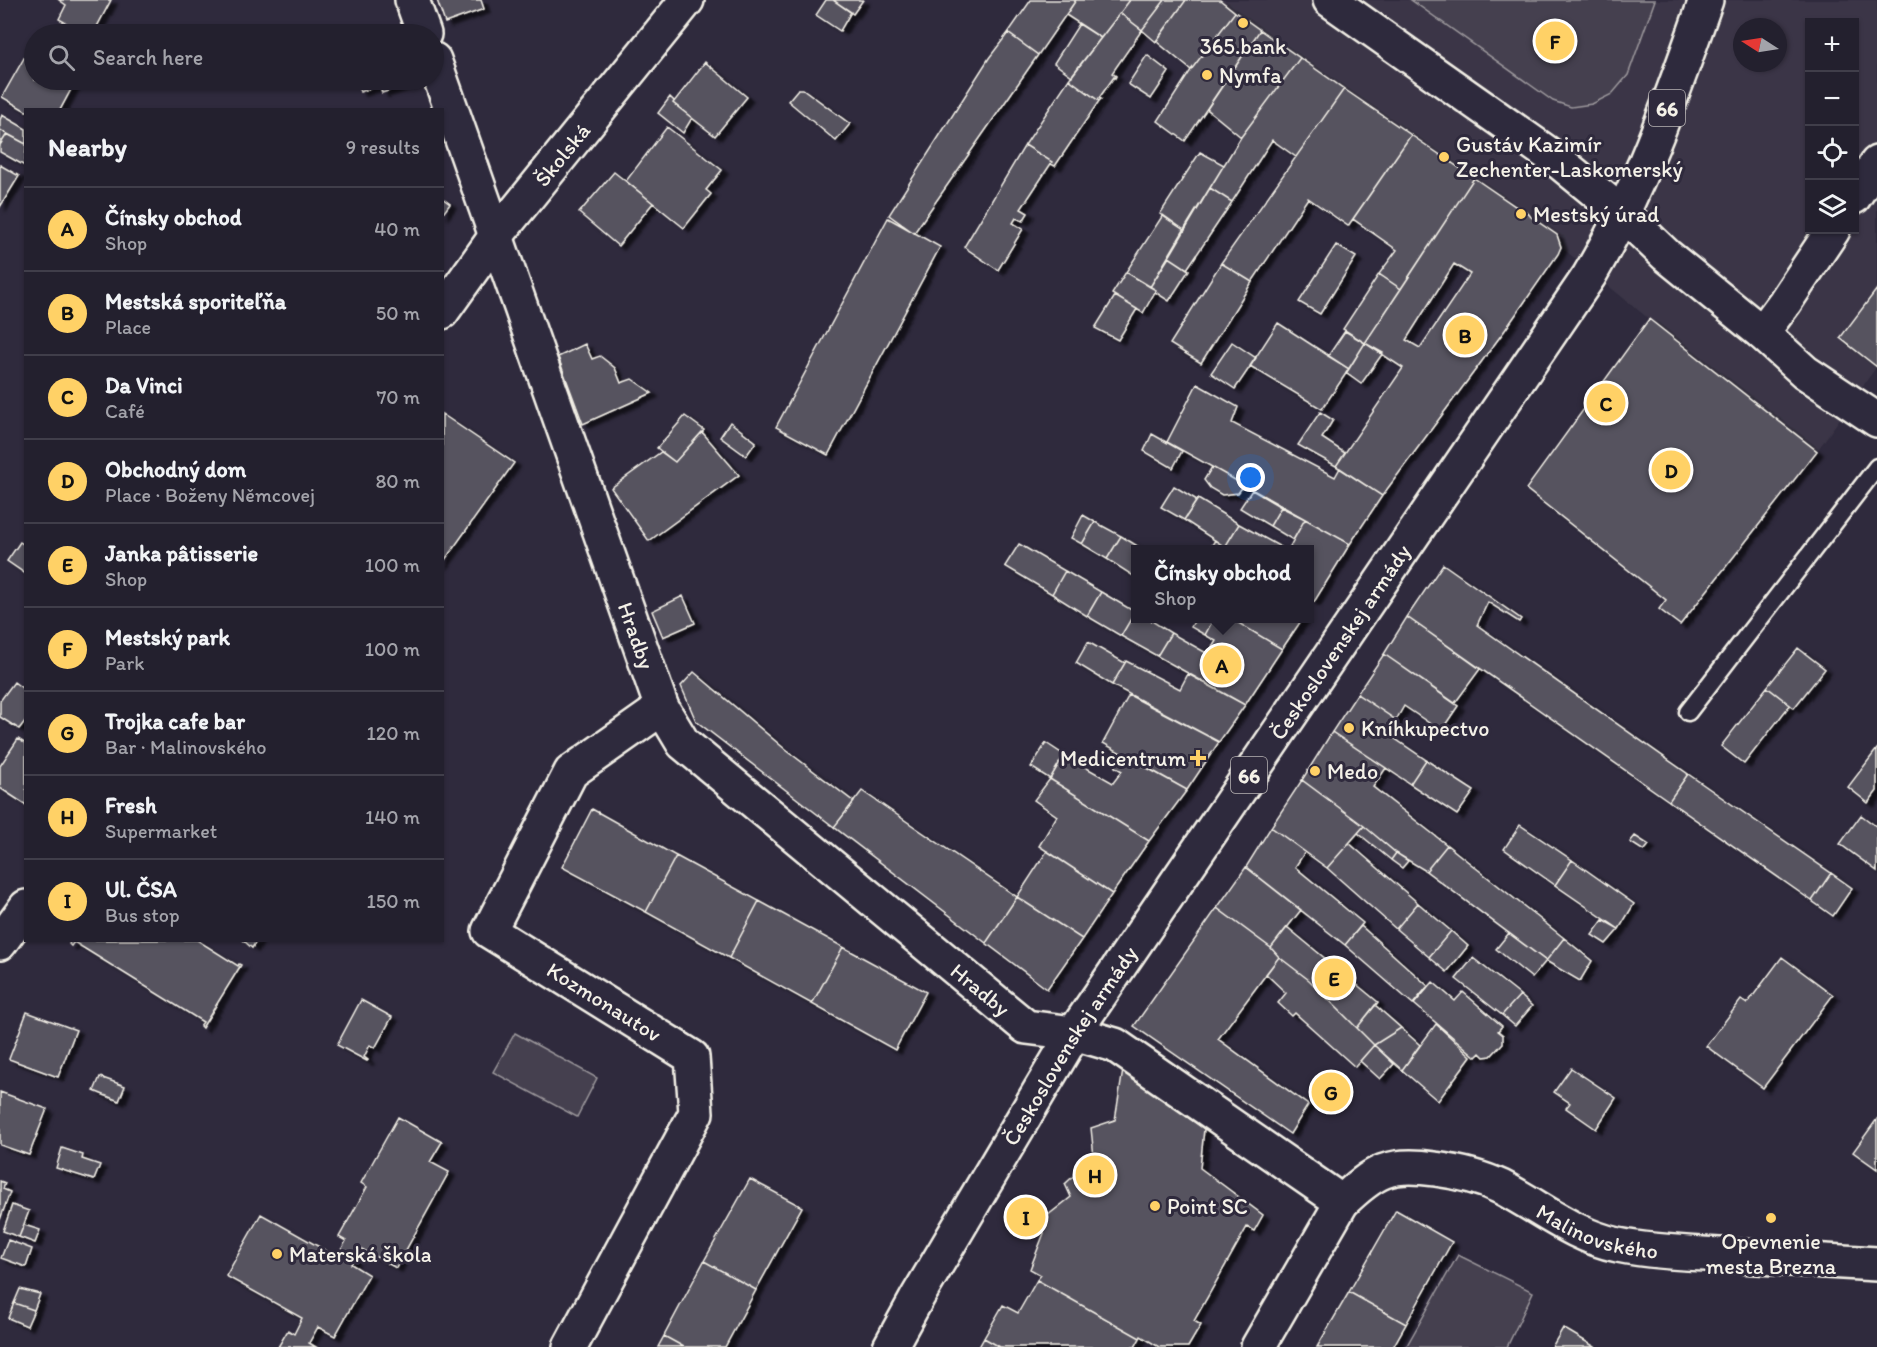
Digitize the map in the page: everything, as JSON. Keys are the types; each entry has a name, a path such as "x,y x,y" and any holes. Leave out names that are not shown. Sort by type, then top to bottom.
{"street":[{"path":"412,0 420,24"},
{"name":"Školská","path":"444,309 496,236 687,0"},
{"path":"1330,0 1557,160 1806,372 1877,420"},
{"name":"66","path":"1623,214 1671,98 1706,0"},
{"name":"Hradby","path":"444,88 662,708 683,743 1026,1027 1074,1033 1115,1046 1342,1202"},
{"path":"1859,190 1877,163"},
{"name":"Československej armády","path":"890,1347 1074,1033 1589,276 1623,214"},
{"path":"1762,333 1830,234"},
{"name":"Kozmonautov","path":"570,1347 696,1113 692,1057 489,931 571,772 662,708"},
{"path":"0,943 24,910"},
{"name":"Malinovského","path":"1342,1202 1374,1175 1389,1169 1419,1166 1458,1172 1489,1182 1576,1231 1619,1245 1672,1252 1877,1264"},
{"path":"1258,1347 1342,1202"}],"lane":[{"path":"1688,712 1877,467"}],"shaded area":[{"path":"1220,0 1877,0 1877,366 1817,451 1561,247 1557,235"},
{"path":"1411,0 1655,0 1628,75 1612,94 1592,104 1571,107 1553,101"},
{"path":"515,1033 597,1078 577,1117 493,1072"},
{"path":"1458,1255 1533,1292 1507,1347 1406,1347"}],"building":[{"path":"59,0 111,0 98,24 68,24 59,19 66,5"},
{"path":"437,0 481,0 484,9 445,23"},
{"path":"826,0 833,0 851,12 840,31 816,15"},
{"path":"833,0 863,0 853,14"},
{"path":"1031,0 1076,0 1038,55 1008,33"},
{"path":"1076,0 1130,0 1101,38 1066,15"},
{"path":"1130,0 1165,0 1142,30 1120,13"},
{"path":"1165,0 1186,0 1156,42 1142,30"},
{"path":"1186,0 1220,0 1235,12 1191,70 1156,41"},
{"path":"1235,12 1260,30 1185,141 1158,121 1191,70"},
{"path":"1120,13 1142,30 1112,73 1116,76 1099,101 1069,79"},
{"path":"1079,24 1101,38 1072,76 1054,63"},
{"path":"1260,30 1300,58 1241,137 1207,109"},
{"path":"1008,33 1038,55 914,233 889,215 989,58"},
{"path":"1147,55 1169,72 1151,99 1128,84"},
{"path":"24,58 24,90 71,90 61,108 24,108 24,110 2,97"},
{"path":"1300,58 1344,89 1296,157 1272,140 1232,202 1210,188 1241,137"},
{"path":"705,62 747,97 715,136 673,103"},
{"path":"1069,79 1099,101 1055,166 1025,145"},
{"path":"798,89 803,89 850,124 836,141 788,101"},
{"path":"1344,89 1411,135 1348,226 1308,198 1252,282 1221,263"},
{"path":"670,97 673,103 692,118 683,133 658,113"},
{"path":"2,115 24,128 24,143 0,130"},
{"path":"667,127 722,170 706,190 711,194 684,228 626,181"},
{"path":"0,130 7,134 0,145"},
{"path":"7,134 24,143 24,165 0,152 0,145"},
{"path":"1411,135 1474,178 1401,289 1379,274 1397,250 1353,219"},
{"path":"1025,145 1052,162 1021,209 1028,213 1023,221 1016,218 1013,223 1023,229 998,270 964,247"},
{"path":"1200,152 1224,165 1184,230 1160,214"},
{"path":"0,165 19,176 0,207"},
{"path":"614,172 653,203 618,246 579,213"},
{"path":"1474,178 1557,235 1561,247 1558,254 1505,330 1382,496 1336,466 1403,368 1365,343","holes":["1454,264 1470,274 1420,348 1406,340"]},
{"path":"1210,188 1232,202 1187,269 1169,257"},
{"path":"444,200 450,204 444,212"},
{"path":"1163,215 1184,230 1150,287 1126,272"},
{"path":"888,218 940,247 828,455 776,427"},
{"path":"1336,245 1356,257 1320,314 1299,302"},
{"path":"1169,257 1189,270 1169,301 1150,287"},
{"path":"1221,263 1252,282 1201,363 1170,344"},
{"path":"1126,272 1156,290 1143,313 1112,294"},
{"path":"1379,274 1401,289 1365,343 1343,329"},
{"path":"1877,289 1877,367 1840,338"},
{"path":"1115,296 1137,309 1118,340 1095,328"},
{"path":"1649,319 1817,451 1680,625 1659,609 1666,600 1526,489"},
{"path":"1278,323 1349,369 1322,409 1250,366"},
{"path":"1345,331 1365,343 1349,369 1328,356"},
{"path":"1232,342 1256,358 1235,389 1211,373"},
{"path":"1365,343 1383,353 1361,384 1346,373"},
{"path":"585,344 592,359 600,356 615,368 621,383 632,379 652,393 583,424 558,357"},
{"path":"1197,384 1238,407 1232,423 1335,477 1340,468 1382,496 1350,544 1167,442"},
{"path":"1320,412 1333,420 1322,438 1345,453 1336,466 1298,445"},
{"path":"444,415 514,463 444,561"},
{"path":"685,416 704,430 675,462 657,448"},
{"path":"730,422 756,442 746,456 720,437"},
{"path":"702,432 739,475 649,541 611,488 661,452 675,462"},
{"path":"1152,434 1182,451 1173,468 1144,451"},
{"path":"1212,467 1244,485 1238,493 1222,495 1210,488 1204,480"},
{"path":"1174,486 1197,500 1184,520 1161,507"},
{"path":"1252,490 1281,507 1270,526 1240,508"},
{"path":"1198,499 1239,524 1226,545 1222,545 1184,520"},
{"path":"1281,507 1305,519 1293,540 1270,526"},
{"path":"1083,515 1095,522 1082,544 1071,538"},
{"path":"1305,519 1350,544 1314,602 1314,545 1291,545"},
{"path":"1095,522 1121,536 1107,559 1082,544"},
{"path":"1239,524 1277,545 1226,545"},
{"path":"1121,536 1136,545 1131,545 1131,574 1107,559"},
{"path":"1215,540 1222,545 1212,545"},
{"path":"20,542 24,545 24,573 7,561"},
{"path":"1019,544 1065,571 1052,594 1005,566"},
{"path":"1443,564 1521,619 1519,622 1488,602 1477,625 1688,774 1669,801 1407,617"},
{"path":"1065,571 1101,592 1087,616 1052,594"},
{"path":"1101,592 1131,610 1131,619 1121,636 1087,616"},
{"path":"683,596 695,623 663,637 652,611"},
{"path":"1407,617 1480,669 1455,703 1384,654"},
{"path":"1131,619 1131,623 1155,623 1171,633 1157,656 1121,636"},
{"path":"1193,623 1211,623 1205,635 1191,627"},
{"path":"1211,623 1238,623 1282,649 1245,705 1157,656 1171,633 1208,654 1216,641 1205,635"},
{"path":"1238,623 1300,623 1282,649"},
{"path":"1088,642 1125,663 1112,685 1076,663"},
{"path":"1798,648 1825,669 1794,708 1767,687"},
{"path":"1384,654 1458,706 1441,731 1404,706 1396,720 1357,694"},
{"path":"1126,661 1180,689 1188,674 1245,705 1219,742 1112,685"},
{"path":"694,672 786,750 854,802 834,827 696,721 681,686"},
{"path":"14,682 24,690 24,723 19,729 0,717 0,701"},
{"path":"1767,687 1790,705 1744,764 1721,746"},
{"path":"1357,694 1396,720 1388,734 1426,760 1410,784 1332,732"},
{"path":"1129,695 1219,742 1187,790 1103,743"},
{"path":"1332,732 1386,768 1373,787 1447,845 1426,871 1396,853 1302,780"},
{"path":"18,739 24,743 24,804 0,788 0,766"},
{"path":"1046,743 1064,755 1050,779 1031,767"},
{"path":"1877,749 1877,791 1868,803 1848,787"},
{"path":"1118,752 1187,790 1149,841 1050,779 1064,755 1113,783 1122,771 1115,767 1114,758"},
{"path":"1426,760 1474,791 1457,815 1410,784"},
{"path":"1688,774 1831,873 1812,901 1669,801"},
{"path":"1050,779 1149,841 1112,894 1039,846 1057,816 1034,800"},
{"path":"1302,780 1364,826 1327,868 1271,827"},
{"path":"862,791 1017,897 986,943 834,827"},
{"path":"592,809 676,856 646,912 562,867"},
{"path":"1861,815 1877,827 1877,871 1840,844"},
{"path":"1520,825 1572,860 1555,885 1504,849"},
{"path":"1364,826 1396,853 1391,860 1358,833"},
{"path":"1271,827 1305,852 1295,867 1363,923 1345,945 1246,867"},
{"path":"1635,836 1649,845 1644,851 1630,842"},
{"path":"1349,843 1418,903 1396,929 1327,868"},
{"path":"1447,845 1564,938 1546,961 1426,871"},
{"path":"1047,851 1112,894 1082,939 1017,897"},
{"path":"1396,853 1408,861 1402,868 1391,860"},
{"path":"676,856 759,901 729,958 646,912"},
{"path":"1572,860 1634,904 1619,929 1555,885"},
{"path":"1246,867 1301,910 1271,948 1217,908"},
{"path":"1831,873 1852,888 1833,916 1812,901"},
{"path":"1017,897 1082,939 1047,989 986,943"},
{"path":"759,901 843,947 812,1004 729,958"},
{"path":"1418,903 1451,931 1429,957 1396,929"},
{"path":"1217,908 1271,948 1279,957 1218,1039 1308,1105 1290,1134 1134,1026"},
{"path":"1603,920 1619,929 1606,944 1592,935"},
{"path":"1361,926 1428,986 1413,1004 1345,945"},
{"path":"1287,927 1378,1002 1357,1028 1309,980 1271,948"},
{"path":"1451,931 1468,946 1447,972 1429,957"},
{"path":"1509,933 1546,961 1532,978 1496,949"},
{"path":"1564,938 1592,961 1580,981 1546,961"},
{"path":"74,942 200,942 238,966 241,965 202,1028 200,1026 203,1022"},
{"path":"245,942 256,942 252,948"},
{"path":"843,947 926,992 895,1050 812,1004"},
{"path":"1279,957 1309,980 1374,1045 1355,1067 1295,1013 1292,1016 1278,1003 1286,993 1266,974"},
{"path":"1782,957 1833,995 1763,1088 1706,1046 1741,1000 1747,1004"},
{"path":"1473,958 1520,995 1502,1015 1456,979"},
{"path":"1433,982 1455,1001 1463,992 1502,1026 1498,1031 1503,1035 1503,1043 1491,1056 1484,1057 1480,1053 1476,1057 1414,1004"},
{"path":"1520,995 1532,1006 1515,1026 1502,1015"},
{"path":"361,1000 392,1017 375,1048 370,1045 364,1057 367,1061 337,1045"},
{"path":"1375,1005 1401,1028 1374,1045 1357,1028"},
{"path":"27,1012 76,1030 58,1077 9,1059"},
{"path":"1436,1024 1471,1056 1438,1101 1402,1070"},
{"path":"1401,1028 1420,1045 1402,1070 1374,1045"},
{"path":"1374,1045 1394,1064 1380,1079 1360,1061"},
{"path":"1571,1068 1616,1098 1596,1129 1566,1108 1570,1103 1554,1092"},
{"name":"Point SC","path":"1123,1070 1204,1129 1200,1168 1263,1215 1254,1231 1247,1227 1194,1321 1201,1325 1188,1347 1159,1347 1141,1336 1140,1338 1037,1280 1041,1275 1030,1269 1044,1233 1038,1223 1071,1197 1065,1184 1094,1157 1091,1128 1115,1120"},
{"path":"100,1077 125,1086 119,1101 94,1091"},
{"path":"0,1092 47,1109 29,1155 0,1145"},
{"path":"398,1117 442,1142 430,1162 449,1172 396,1268 360,1248 351,1264 369,1275 335,1336 318,1327 309,1343 316,1347 278,1347 288,1330 294,1334 302,1318 226,1276 261,1214 337,1257 346,1241 339,1237 367,1187 361,1183"},
{"path":"1877,1119 1877,1169 1853,1152"},
{"path":"62,1148 83,1155 82,1159 100,1165 94,1180 56,1168"},
{"path":"750,1179 802,1207 756,1290 704,1261"},
{"path":"0,1181 5,1183 3,1189 10,1192 0,1220"},
{"path":"12,1205 29,1211 19,1237 3,1231"},
{"path":"1396,1210 1452,1242 1406,1324 1349,1292"},
{"path":"24,1225 40,1230 35,1243 19,1237"},
{"path":"8,1240 32,1249 26,1267 1,1258"},
{"path":"704,1261 756,1290 725,1347 684,1347 664,1336"},
{"path":"1037,1280 1140,1338 1135,1347 1000,1347 984,1338 1003,1305 1018,1313"},
{"path":"20,1289 40,1294 34,1310 14,1303"},
{"path":"1349,1292 1406,1324 1393,1347 1317,1347"},
{"path":"14,1303 34,1310 27,1326 8,1318"},
{"path":"1563,1328 1595,1347 1552,1347"},
{"path":"664,1336 684,1347 658,1347"},
{"path":"984,1338 1000,1347 979,1347"}],"place":[{"name":"365.bank","path":"1243,23"},
{"name":"Mestský park","path":"1555,41"},
{"name":"Nymfa","path":"1207,75"},
{"name":"Gustáv Kazimír Zechenter-Laskomerský","path":"1444,157"},
{"name":"Mestský úrad","path":"1521,214"},
{"name":"Mestská sporiteľňa","path":"1465,335"},
{"name":"Da Vinci","path":"1606,403"},
{"name":"Obchodný dom","path":"1671,470"},
{"name":"Čínsky obchod","path":"1222,665"},
{"name":"Kníhkupectvo","path":"1349,728"},
{"name":"Medicentrum","path":"1198,758"},
{"name":"Medo","path":"1315,771"},
{"name":"Janka pâtisserie","path":"1334,978"},
{"name":"Trojka cafe bar","path":"1331,1092"},
{"name":"Fresh","path":"1095,1175"},
{"name":"Point SC","path":"1155,1206"},
{"name":"Ul. ČSA","path":"1026,1217"},
{"name":"Opevnenie mesta Brezna","path":"1771,1218"},
{"name":"Materská škola","path":"277,1254"}]}
